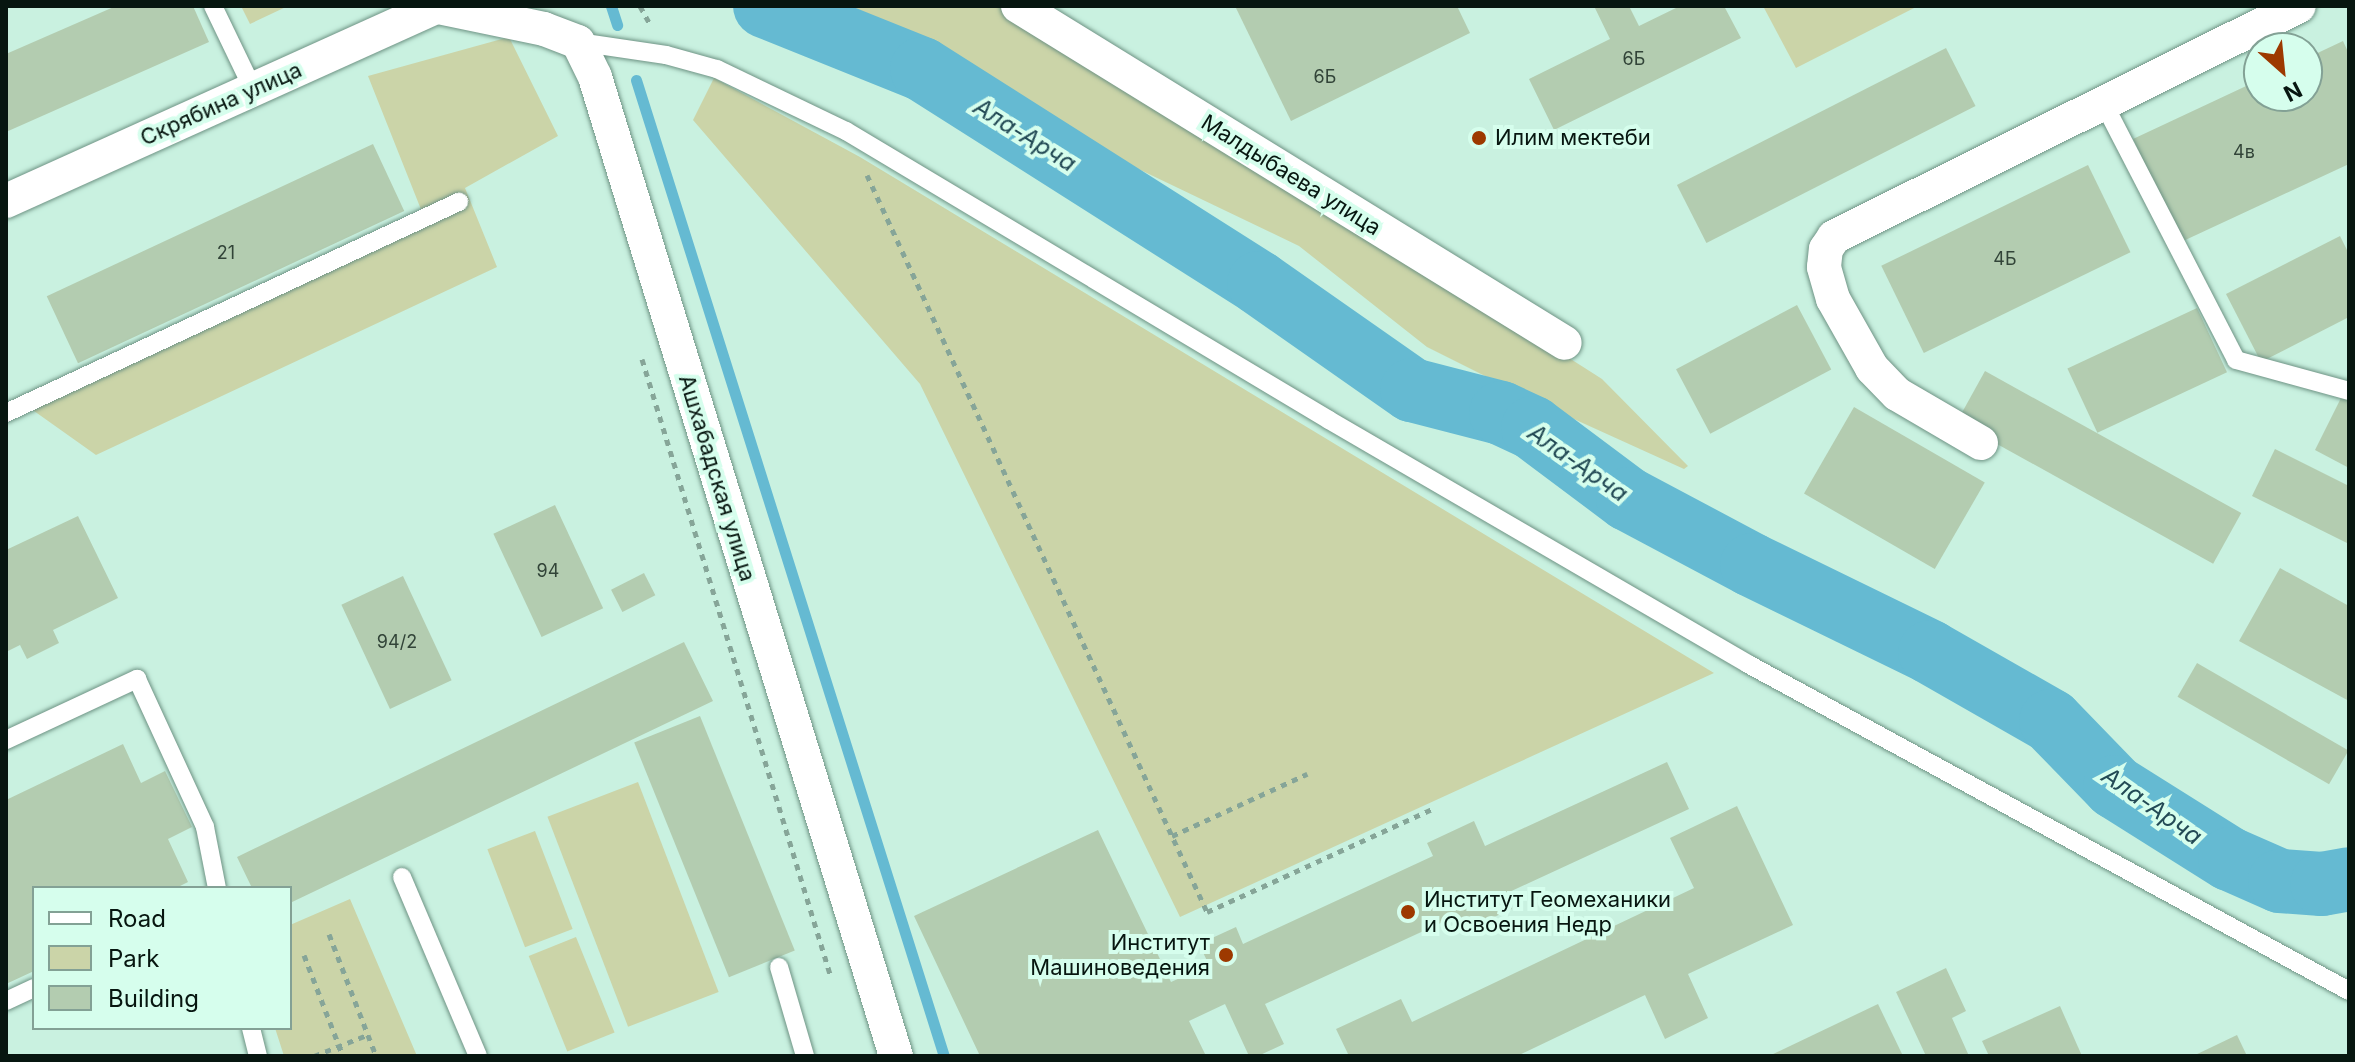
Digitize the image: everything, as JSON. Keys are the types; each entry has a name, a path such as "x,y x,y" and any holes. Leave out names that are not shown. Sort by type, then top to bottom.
{"street":[{"name":"Малдыбаева улица","path":"1018,6 1565,343"},
{"path":"1981,443 1897,394 1872,368 1833,299 1824,267 1826,249 1834,237 2299,6"},
{"name":"Скрябина улица","path":"6,201 435,7"},
{"path":"435,7 544,29 578,42"},
{"name":"Ашхабадская улица","path":"578,42 595,77 896,1056"}],"lane":[{"path":"213,6 253,89"},
{"path":"578,42 666,55 717,69 846,131 1329,420 1748,664 2349,991"},
{"path":"2103,102 2236,360 2349,391"},
{"path":"6,413 459,202"},
{"path":"6,740 137,679 205,827 217,886"},
{"path":"402,877 478,1056"},
{"path":"779,967 805,1056"},
{"path":"6,1001 32,989"},
{"path":"252,1030 258,1056"}],"path":[{"path":"846,131 1207,912 1432,809"},
{"path":"1172,836 1307,774"},
{"path":"329,934 376,1056"},
{"path":"304,955 343,1056"},
{"path":"314,1056 367,1035"}],"green space":[{"path":"241,6 288,6 250,24"},
{"path":"850,6 1006,6 1226,139 1602,379 1688,466 1684,469 1543,405 1427,347 1299,246 1057,130 910,47"},
{"path":"1763,6 1918,6 1796,68"},
{"path":"509,37 558,136 465,188 497,267 96,455 27,406 424,217 368,76"},
{"path":"714,78 860,157 1714,673 1180,917 920,384 693,120"},
{"path":"638,782 719,992 628,1027 547,817"},
{"path":"535,831 573,929 525,947 487,849"},
{"path":"350,899 417,1056 284,1056 276,1030 292,1030 292,924"},
{"path":"576,937 615,1032 567,1052 529,956"}],"building":[{"path":"116,6 193,6 209,42 6,132 6,54"},
{"path":"1235,6 1457,6 1470,33 1291,121"},
{"path":"1594,6 1629,6 1639,26 1680,6 1724,6 1741,38 1554,130 1529,79 1610,39"},
{"path":"2343,41 2349,54 2349,164 2181,242 2133,139 2243,87 2243,112 2323,112 2323,50"},
{"path":"1946,48 1976,106 1706,243 1677,185"},
{"path":"373,144 404,211 78,363 47,296"},
{"path":"2088,165 2131,252 1924,353 1881,266"},
{"path":"2340,236 2349,254 2349,317 2261,362 2226,294"},
{"path":"1797,305 1831,369 1710,434 1676,369"},
{"path":"2197,308 2227,372 2097,433 2067,368"},
{"path":"1985,371 2241,513 2213,564 1957,422"},
{"path":"2343,394 2349,397 2349,468 2315,450"},
{"path":"1854,407 1985,482 1935,569 1804,494"},
{"path":"2275,449 2349,486 2349,544 2252,496"},
{"path":"555,505 603,608 542,637 493,534"},
{"path":"78,516 118,598 53,630 59,643 27,659 20,645 6,652 6,550"},
{"path":"2280,568 2349,606 2349,701 2239,641"},
{"path":"644,573 655,595 622,612 611,590"},
{"path":"403,576 452,680 390,709 341,605"},
{"path":"684,642 713,701 292,902 292,886 251,886 237,857"},
{"path":"2197,663 2349,750 2329,784 2178,697"},
{"path":"700,716 795,951 729,977 634,743"},
{"path":"123,744 141,783 165,771 192,827 168,839 188,882 180,886 32,886 32,972 6,984 6,800"},
{"path":"1667,762 1689,809 1505,894 1512,909 1463,931 1456,916 1265,1004 1284,1044 1258,1056 1249,1056 1225,1004 1189,1021 1206,1056 980,1056 914,916 1098,830 1171,982 1209,965 1199,944 1236,927 1243,944 1433,856 1427,843 1474,821 1485,846"},
{"path":"1737,806 1793,925 1688,974 1708,1018 1665,1039 1645,995 1517,1056 1349,1056 1336,1029 1401,999 1412,1022 1694,888 1670,838"},
{"path":"1946,968 1966,1011 1952,1018 1969,1056 1926,1056 1896,992"},
{"path":"1878,1004 1903,1056 1769,1056"},
{"path":"2060,1006 2082,1056 1989,1056 1982,1041"},
{"path":"2237,1035 2247,1056 2193,1056"}],"waterway":[{"path":"611,6 617,25"},
{"name":"Ала-Арча","path":"765,6 922,69 1259,283 1412,390 1501,413 1533,428 1628,499 1752,565 1930,652 2051,721 2115,787 2230,859 2280,881 2322,884 2349,879"},
{"path":"636,80 944,1056"}],"place":[{"name":"Илим мектеби","path":"1479,138"},
{"name":"Институт Геомеханики и Освоения Недр","path":"1408,912"},
{"name":"Институт Машиноведения","path":"1226,955"}]}
